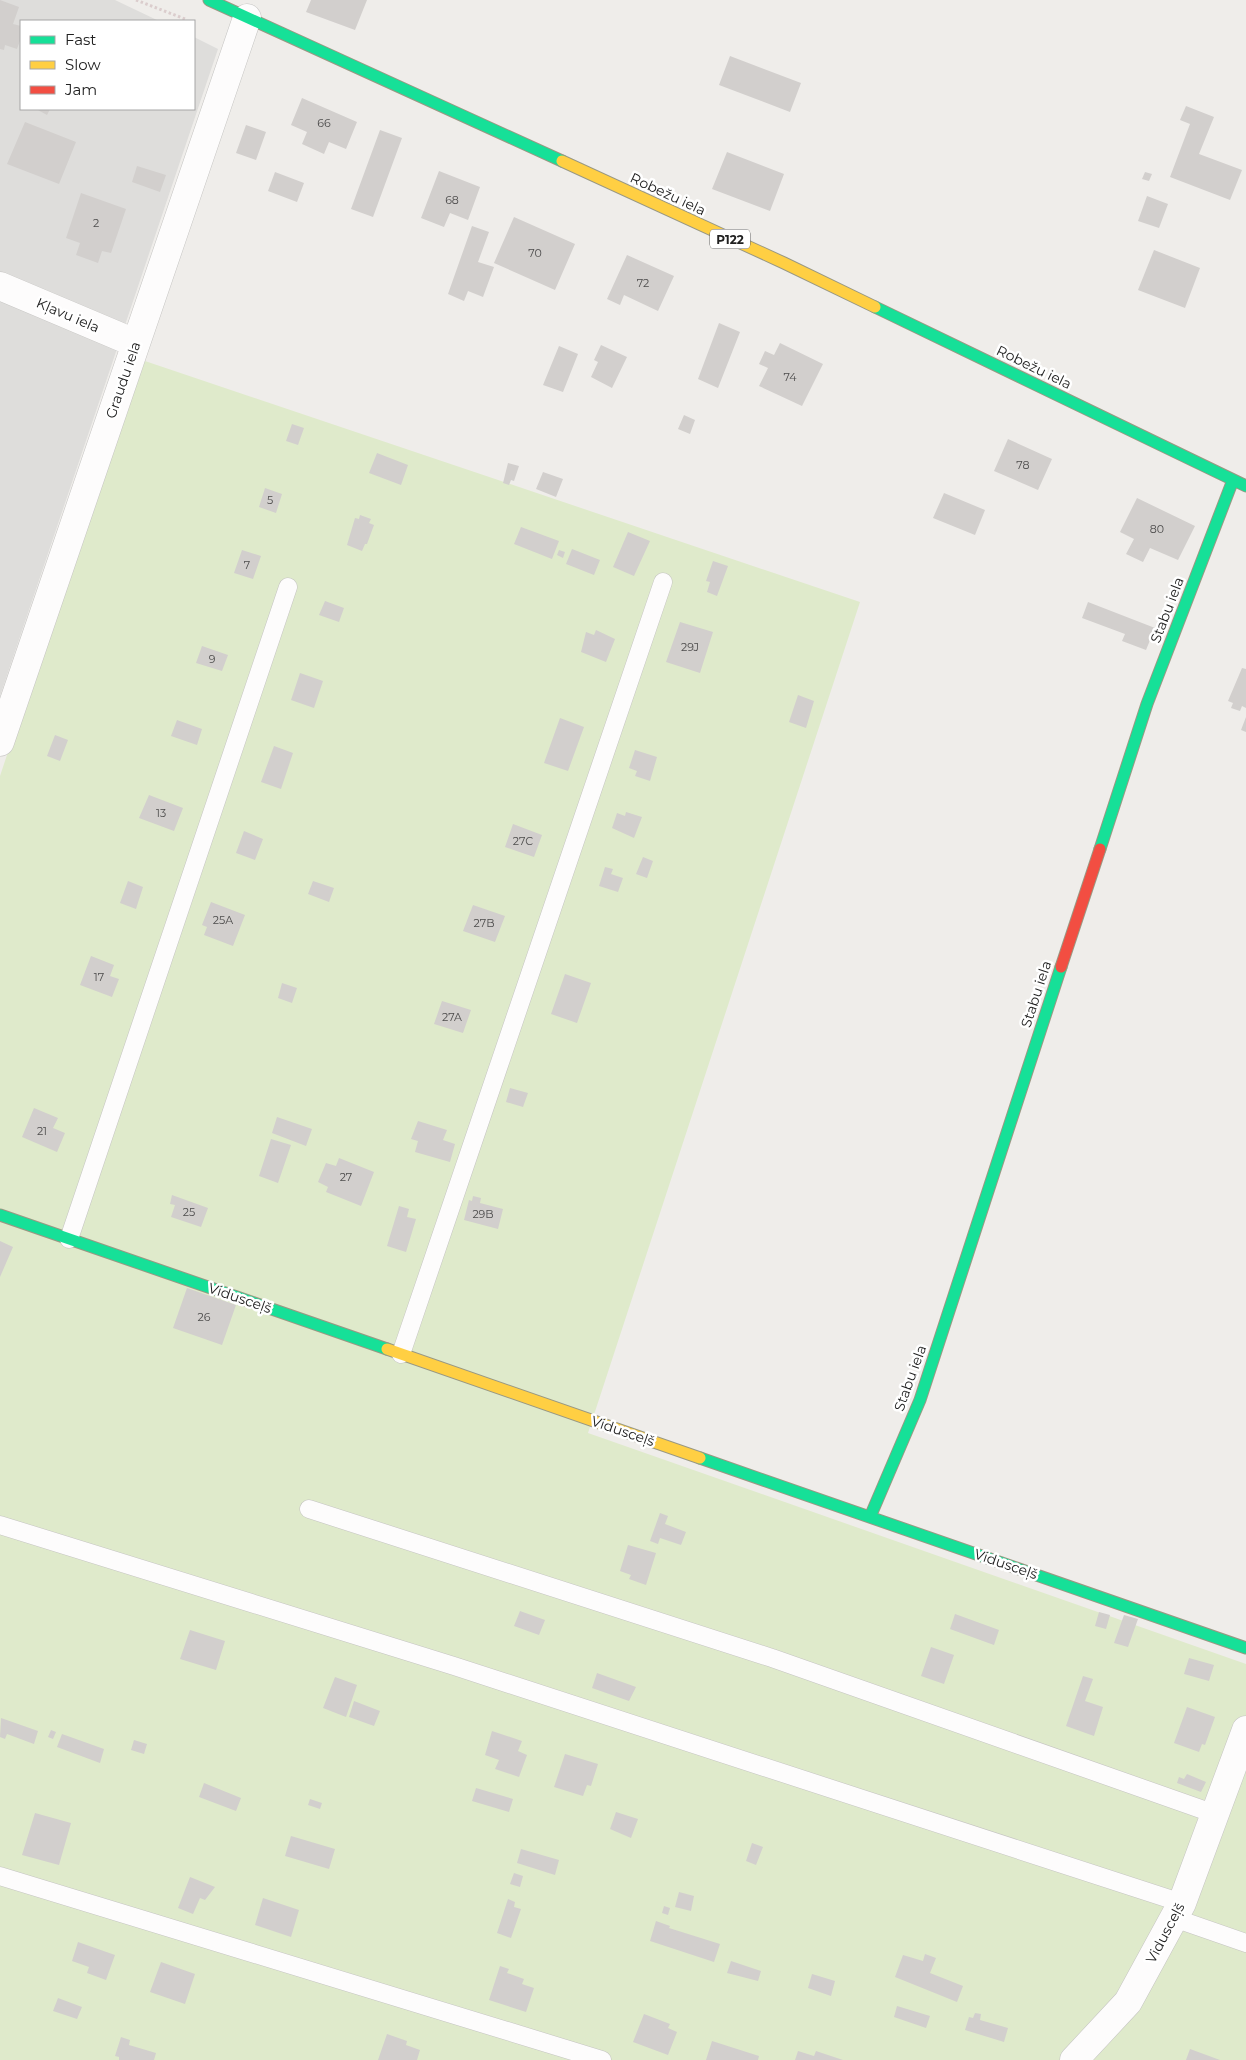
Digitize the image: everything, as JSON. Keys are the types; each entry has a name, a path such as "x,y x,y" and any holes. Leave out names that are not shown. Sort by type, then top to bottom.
{"street":[{"name":"Robežu iela","path":"209,0 784,264 1246,486"},
{"name":"Graudu iela","path":"0,742 246,18"},
{"name":"Kļavu iela","path":"0,286 135,343"},
{"name":"Stabu iela","path":"870,1517 920,1400 1147,704 1233,480"},
{"name":"Vidusceļš","path":"0,1215 1246,1648"},
{"name":"Vidusceļš","path":"1074,2060 1128,2002 1178,1911 1246,1730"}],"lane":[{"path":"401,1354 663,582"},
{"path":"69,1239 288,587"},
{"path":"309,1509 772,1658 1215,1814"},
{"path":"0,1525 454,1666 1178,1911 1246,1943"},
{"path":"0,1876 602,2060"}],"path":[{"path":"136,0 186,20"}],"shaded area":[{"path":"0,0 115,0 157,20 20,20 20,110 195,110 195,38 218,49 0,696"}],"green space":[{"path":"139,359 860,602 588,1433 1246,1664 1246,2060 0,2060 0,776"}],"building":[{"path":"0,0 19,7 13,24 20,26 20,41 17,49 5,45 4,50 0,49"},
{"path":"311,0 367,0 355,30 306,12"},
{"path":"730,56 801,83 790,112 719,85"},
{"path":"302,98 357,122 346,149 329,142 324,154 302,144 307,132 291,125"},
{"path":"1186,106 1214,117 1199,154 1242,170 1230,200 1170,177 1190,124 1180,120"},
{"path":"38,110 50,110 47,115"},
{"path":"25,122 76,142 59,184 7,164"},
{"path":"246,125 266,132 256,160 236,153"},
{"path":"380,130 402,138 373,217 351,209"},
{"path":"727,152 784,174 770,211 712,189"},
{"path":"137,166 166,175 160,192 132,182"},
{"path":"439,171 480,187 468,220 450,213 444,227 421,218"},
{"path":"275,172 304,183 297,202 268,191"},
{"path":"1145,172 1152,174 1149,181 1142,179"},
{"path":"81,193 126,209 111,253 102,251 98,263 76,255 80,243 66,238"},
{"path":"1147,196 1168,204 1159,228 1138,221"},
{"path":"514,217 575,244 555,290 494,263"},
{"path":"472,226 489,232 478,262 494,267 483,297 468,291 464,301 448,294"},
{"path":"1154,250 1200,268 1185,308 1138,290"},
{"path":"627,255 674,276 658,311 624,295 620,305 607,299"},
{"path":"719,323 740,332 718,388 698,379"},
{"path":"780,343 823,364 802,406 759,386 768,368 759,364 765,351 774,355"},
{"path":"601,345 627,357 612,388 591,377 598,362 594,360"},
{"path":"559,346 578,354 563,392 543,385"},
{"path":"684,415 695,420 690,434 678,429"},
{"path":"292,424 304,428 298,445 286,441"},
{"path":"1008,439 1052,459 1038,490 994,471"},
{"path":"377,453 408,465 401,485 369,473"},
{"path":"508,463 519,466 514,481 511,480 509,485 503,483"},
{"path":"543,472 563,479 556,497 536,489"},
{"path":"265,488 282,494 276,513 259,507"},
{"path":"944,493 985,510 975,535 933,518"},
{"path":"1137,498 1195,526 1178,560 1150,548 1143,562 1126,554 1134,539 1120,532"},
{"path":"360,515 371,519 369,523 374,525 367,544 365,544 362,551 347,545 355,518 359,519"},
{"path":"521,527 559,541 552,559 514,544"},
{"path":"628,532 650,541 634,576 613,567"},
{"path":"572,549 600,560 594,575 566,564"},
{"path":"242,550 261,556 253,579 234,573"},
{"path":"559,550 565,552 563,558 557,555"},
{"path":"713,561 728,566 717,596 707,592 710,582 706,581"},
{"path":"325,601 344,608 339,622 319,615"},
{"path":"1088,602 1155,628 1146,650 1122,641 1125,634 1082,618"},
{"path":"680,622 713,632 700,673 666,662"},
{"path":"596,630 615,639 606,662 581,652 586,632 594,635"},
{"path":"202,646 228,655 222,671 196,663"},
{"path":"1242,668 1246,669 1246,708 1242,706 1240,711 1231,708 1233,703 1228,701"},
{"path":"300,673 323,681 314,708 291,700"},
{"path":"798,695 814,701 806,728 789,722"},
{"path":"1246,717 1246,732 1241,730"},
{"path":"560,718 584,727 568,771 544,763"},
{"path":"177,720 202,729 197,745 171,736"},
{"path":"55,735 68,740 60,761 47,756"},
{"path":"274,746 293,753 281,789 261,782"},
{"path":"635,750 657,757 650,781 635,776 637,771 629,768"},
{"path":"149,795 183,808 174,831 139,818"},
{"path":"626,812 642,817 634,838 612,828 617,813 625,816"},
{"path":"513,824 542,835 534,857 505,847"},
{"path":"244,831 263,839 255,860 236,853"},
{"path":"643,857 653,861 647,878 636,874"},
{"path":"605,867 613,869 611,874 623,878 618,892 599,886"},
{"path":"128,881 143,887 136,909 120,903"},
{"path":"313,881 334,888 329,902 308,894"},
{"path":"211,902 245,915 233,946 204,935 207,927 202,925"},
{"path":"473,905 505,916 495,942 463,931"},
{"path":"91,956 114,965 110,976 119,979 112,997 80,985"},
{"path":"565,974 591,983 577,1023 551,1014"},
{"path":"282,983 297,988 292,1003 278,998"},
{"path":"442,1001 471,1010 463,1033 434,1024"},
{"path":"510,1088 528,1093 523,1107 506,1102"},
{"path":"34,1108 58,1118 53,1128 65,1133 57,1152 22,1137"},
{"path":"277,1117 312,1129 306,1146 272,1133"},
{"path":"418,1121 447,1130 443,1140 455,1144 450,1162 415,1152 418,1141 411,1139"},
{"path":"271,1139 291,1145 278,1183 259,1176"},
{"path":"339,1158 374,1172 361,1206 326,1192 328,1187 318,1182 326,1163 336,1166"},
{"path":"172,1195 208,1208 201,1227 171,1217 175,1205 170,1204"},
{"path":"473,1196 481,1198 480,1203 503,1209 498,1229 464,1220 469,1200 472,1201"},
{"path":"399,1206 409,1209 407,1217 416,1219 406,1252 387,1246"},
{"path":"0,1241 13,1247 0,1277"},
{"path":"187,1288 236,1305 222,1345 173,1328"},
{"path":"660,1513 668,1516 665,1524 686,1532 681,1545 660,1538 658,1544 650,1541"},
{"path":"628,1545 656,1553 646,1585 629,1579 631,1575 620,1571"},
{"path":"520,1611 545,1620 539,1635 514,1626"},
{"path":"1099,1612 1110,1615 1106,1629 1095,1626"},
{"path":"955,1614 999,1630 994,1645 950,1629"},
{"path":"1124,1615 1138,1619 1128,1647 1114,1643"},
{"path":"190,1630 225,1641 216,1670 180,1659"},
{"path":"931,1647 954,1655 944,1684 921,1676"},
{"path":"1189,1658 1214,1665 1209,1681 1184,1674"},
{"path":"597,1673 636,1687 629,1701 592,1688"},
{"path":"1083,1676 1093,1679 1085,1701 1103,1707 1094,1736 1066,1726"},
{"path":"335,1677 357,1685 346,1717 323,1708"},
{"path":"354,1701 380,1711 374,1726 349,1717"},
{"path":"1187,1707 1215,1717 1205,1745 1202,1744 1199,1752 1174,1743"},
{"path":"1,1718 38,1731 34,1744 7,1734 5,1739 0,1737"},
{"path":"51,1730 56,1732 53,1739 48,1737"},
{"path":"492,1731 522,1741 518,1751 527,1755 519,1777 495,1769 499,1760 485,1755"},
{"path":"62,1734 104,1749 100,1763 57,1747"},
{"path":"134,1740 147,1744 144,1754 131,1750"},
{"path":"565,1754 598,1764 591,1786 587,1785 583,1796 554,1787"},
{"path":"1187,1774 1206,1782 1201,1792 1177,1783 1179,1777 1184,1779"},
{"path":"204,1783 241,1798 236,1811 199,1797"},
{"path":"476,1788 513,1799 509,1812 472,1801"},
{"path":"310,1799 322,1803 320,1809 308,1805"},
{"path":"616,1812 638,1819 631,1838 610,1829"},
{"path":"35,1813 71,1823 59,1865 22,1855"},
{"path":"291,1836 335,1849 329,1869 285,1856"},
{"path":"752,1843 763,1847 756,1865 746,1861"},
{"path":"521,1849 559,1860 555,1875 517,1863"},
{"path":"514,1873 523,1876 520,1887 510,1884"},
{"path":"190,1877 215,1887 205,1900 200,1898 193,1914 178,1908"},
{"path":"679,1892 694,1896 691,1911 675,1907"},
{"path":"263,1898 299,1910 291,1937 255,1925"},
{"path":"508,1899 515,1902 514,1907 521,1909 511,1938 497,1933"},
{"path":"664,1906 670,1908 668,1915 662,1913"},
{"path":"656,1921 670,1926 669,1928 720,1944 714,1962 650,1941"},
{"path":"78,1942 115,1955 106,1980 87,1973 89,1967 72,1961"},
{"path":"925,1954 936,1958 930,1973 963,1986 957,2002 895,1977 903,1955 923,1961"},
{"path":"731,1961 761,1971 758,1981 727,1973"},
{"path":"161,1962 195,1974 185,2004 150,1992"},
{"path":"500,1966 509,1969 507,1973 524,1979 522,1984 534,1988 526,2012 489,2000"},
{"path":"812,1974 835,1981 831,1996 808,1988"},
{"path":"58,1998 82,2007 77,2019 53,2011"},
{"path":"897,2006 930,2016 926,2028 894,2017"},
{"path":"975,2013 981,2014 980,2020 1008,2028 1004,2042 965,2030 969,2017 973,2018"},
{"path":"644,2014 670,2024 668,2028 677,2032 668,2055 633,2042"},
{"path":"387,2034 407,2041 406,2045 420,2050 417,2060 378,2060"},
{"path":"121,2037 130,2040 129,2045 156,2053 154,2060 119,2060 119,2057 115,2056"},
{"path":"712,2041 759,2056 758,2060 706,2060"},
{"path":"1190,2049 1220,2060 1186,2060"},
{"path":"798,2051 814,2056 816,2051 843,2060 795,2060"}],"traffic: fast":[{"path":"209,0 562,161"},
{"path":"875,307 1246,486"},
{"path":"1100,849 1147,704 1233,480"},
{"path":"870,1517 920,1400 1061,967"},
{"path":"0,1215 387,1349"},
{"path":"700,1458 1246,1648"}],"traffic: slow":[{"path":"562,161 875,307"},
{"path":"387,1349 700,1458"}],"traffic: jam":[{"path":"1061,967 1100,849"}]}
